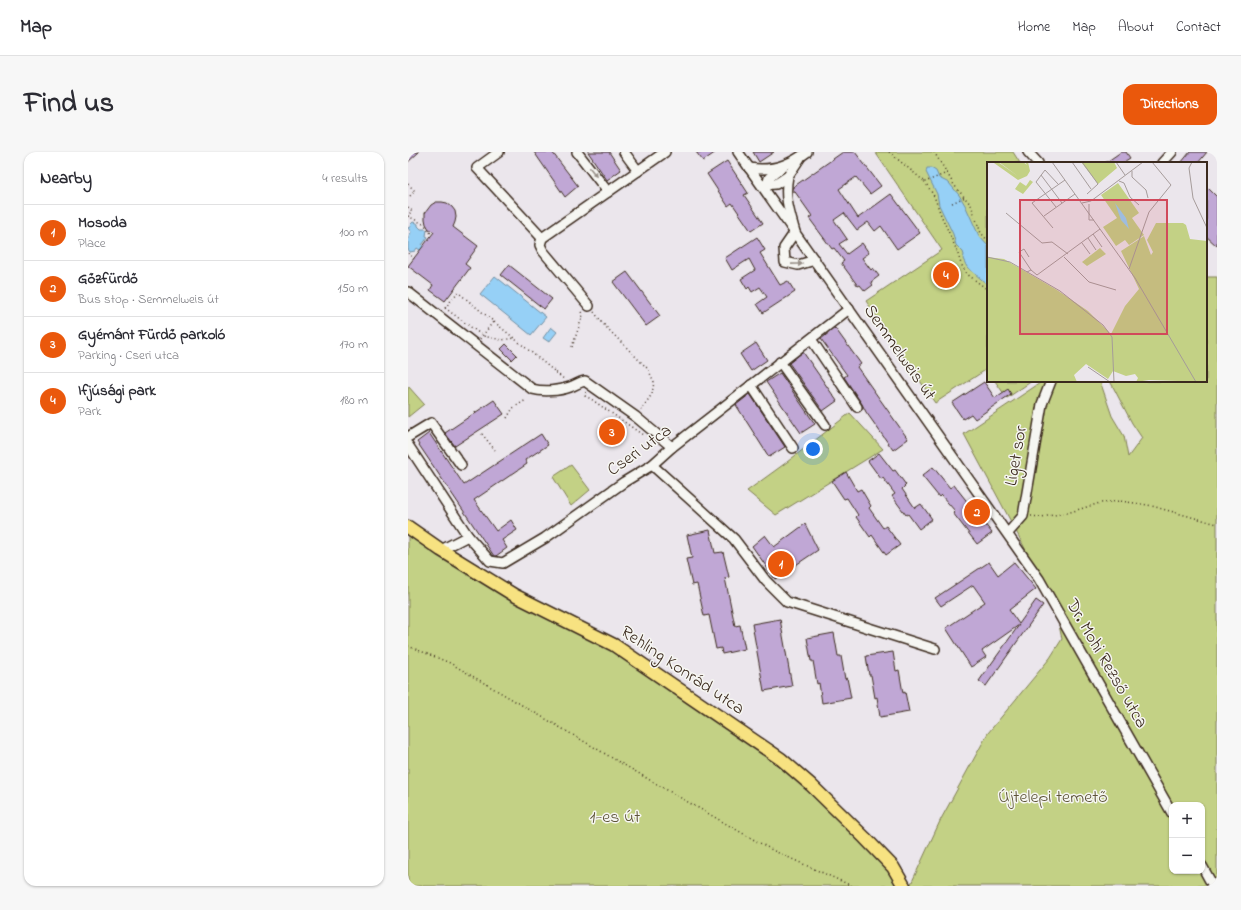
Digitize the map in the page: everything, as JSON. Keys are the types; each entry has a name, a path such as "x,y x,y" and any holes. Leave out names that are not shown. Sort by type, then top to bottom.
{"main road":[{"name":"Rehling Konrád utca","path":"408,527 441,550 514,595 614,645 781,759 811,785 893,867 904,886"}],"street":[{"path":"499,152 477,168 542,238"},
{"path":"577,152 608,192"},
{"path":"624,152 638,171"},
{"path":"589,306 543,251 540,245 542,238 664,152"},
{"name":"Semmelweis út","path":"738,152 765,187 849,309 1008,533"},
{"path":"1028,152 1037,162"},
{"path":"1163,162 1172,152"},
{"path":"765,187 770,178 783,166 804,155"},
{"path":"765,187 776,184 788,176 804,155"},
{"path":"749,168 768,169 783,166"},
{"path":"788,176 786,188 787,200 795,232 784,248 785,262 798,265 815,260"},
{"path":"408,292 532,389 539,391 561,390 585,381 636,417 672,447"},
{"name":"Cseri utca","path":"408,445 468,536 490,561 503,563 545,538 624,482 652,465 672,447 849,309"},
{"path":"811,339 857,407"},
{"path":"780,362 825,425"},
{"name":"Liget sor","path":"1023,516 1042,404 1051,382"},
{"path":"751,385 793,448"},
{"path":"408,437 431,423 461,465"},
{"path":"652,465 734,539 766,581 787,602 935,648"},
{"path":"1008,533 1023,516"},
{"name":"Dr. Mohi Rezső utca","path":"1008,533 1040,579 1169,809"},
{"path":"441,550 468,536"},
{"path":"1205,871 1213,886"}],"path":[{"path":"888,152 925,182 934,196 961,264 967,274 987,289"},
{"path":"934,152 954,185 971,205 981,233 987,240"},
{"path":"925,182 947,173"},
{"path":"408,184 415,191 408,198"},
{"path":"952,203 965,197"},
{"path":"408,207 412,211 408,215 425,225 432,235"},
{"path":"408,253 414,259"},
{"path":"454,289 572,387 580,391 586,391 585,396 648,438"},
{"path":"438,316 458,292"},
{"path":"572,347 583,315 578,293"},
{"path":"589,306 606,326 648,369 654,382 652,394 636,417"},
{"path":"445,308 483,336 502,340 514,338"},
{"path":"475,345 493,322"},
{"path":"507,418 513,408 526,400"},
{"path":"482,434 495,450"},
{"path":"1023,516 1042,517 1067,513 1100,503 1120,501 1148,505 1183,516 1217,524"},
{"path":"408,646 450,663 772,850 852,886"}],"green space":[{"path":"875,152 1013,152 1019,162 987,162 987,369 935,403 866,301 942,250"},
{"name":"Újtelepi temető","path":"1207,277 1217,277 1217,886 910,886 941,819 988,733 1050,658 1062,639 1055,607 964,434 1042,382 1100,382 1112,416 1124,436 1128,457 1142,438 1132,423 1111,382 1207,382"},
{"path":"996,382 1031,382 1007,398"},
{"path":"408,386 424,404 408,417"},
{"path":"850,413 883,449 776,515 747,491 787,462"},
{"path":"571,465 590,490 571,506 553,477"},
{"name":"1-es út","path":"408,527 573,624 781,759 904,886 408,886"}],"water":[{"path":"927,168 931,168 936,171 939,178 949,183 959,195 979,236 987,245 987,284 967,267 963,259 963,252 956,245 953,234 939,205 937,194 926,172"},
{"path":"413,222 418,224 421,229 427,230 426,236 428,237 422,245 424,246 420,250 417,248 415,251 410,252 408,245 411,232 408,228 411,227 410,225"},
{"path":"495,276 546,317 531,335 480,294"},
{"path":"551,327 557,332 549,342 543,338"}],"building":[{"path":"408,152 419,152 408,162"},
{"path":"534,152 552,152 578,186 565,197"},
{"path":"588,152 609,152 621,170 607,180"},
{"path":"696,152 716,152 703,161"},
{"path":"753,152 774,152 759,162"},
{"path":"843,152 855,152 881,186 870,194 856,177 839,189 858,218 891,194 920,233 897,249 881,226 875,231 868,222 857,230 844,213 834,220 847,239 839,244 847,254 862,243 869,253 862,258 871,270 873,268 879,276 871,282 873,285 865,291 860,285 858,286 841,263 844,261 834,248 832,249 809,218 812,216 793,189 793,187"},
{"path":"1121,152 1126,152 1130,158 1124,162 1106,162"},
{"path":"1190,152 1207,152 1199,162 1182,162"},
{"path":"727,161 748,193 744,195 763,223 751,231 732,203 728,206 707,174"},
{"path":"1207,187 1217,197 1217,246 1207,237"},
{"path":"436,202 447,203 452,207 455,211 456,217 453,227 478,246 465,264 470,268 445,301 430,290 433,285 408,266 434,232 429,229 426,224 425,213 431,205"},
{"path":"757,237 765,250 760,253 780,285 788,281 795,292 763,313 757,304 767,297 760,287 752,292 749,287 747,289 741,279 755,270 749,259 732,270 725,258"},
{"path":"509,265 552,299 544,309 501,275"},
{"path":"627,272 660,316 646,326 613,282"},
{"path":"835,328 861,364 857,367 908,439 893,450 866,412 844,377 847,375 821,339"},
{"path":"756,343 767,360 751,371 740,354"},
{"path":"506,344 517,355 512,360 501,349"},
{"path":"803,352 837,401 823,411 789,363"},
{"path":"780,373 815,424 801,433 766,382"},
{"path":"984,382 995,398 1008,389 1011,394 975,419 971,414 963,419 952,403"},
{"path":"750,394 785,447 769,457 736,405"},
{"path":"494,400 504,414 455,446 445,433"},
{"path":"429,433 464,485 541,434 548,445 525,460 527,464 474,500 496,531 511,520 517,530 502,540 507,548 496,556 494,556 417,442"},
{"path":"879,453 893,471 895,470 906,485 902,489 915,508 921,504 932,519 919,529 908,514 906,515 892,496 895,494 883,478 881,479 868,461"},
{"path":"933,467 950,488 954,485 992,533 977,544 953,513 955,511 941,495 939,497 922,476"},
{"path":"846,472 857,491 861,489 871,506 869,508 883,528 886,526 900,545 886,555 872,535 870,537 856,517 858,515 847,498 844,499 832,481"},
{"path":"805,524 818,550 775,579 752,546 765,535 774,547"},
{"path":"710,530 715,553 723,552 729,577 725,578 735,626 740,625 745,649 722,654 721,648 716,649 709,615 704,616 697,584 692,585 686,559 692,558 687,535"},
{"path":"989,562 998,575 1014,562 1036,589 1009,610 1019,624 1036,600 1043,605 986,686 979,681 1019,625 982,651 986,657 971,667 946,628 985,602 973,585 941,606 935,598"},
{"path":"780,619 792,686 764,691 752,624"},
{"path":"834,633 838,656 841,656 845,679 847,678 851,698 822,703 819,683 817,684 807,638"},
{"path":"893,652 896,671 899,670 903,693 905,692 909,712 880,717 877,697 875,698 866,656"}],"place":[{"name":"Ifjúsági park","path":"946,275"},
{"name":"Gyémánt Fürdő parkoló","path":"612,432"},
{"name":"Gőzfürdő","path":"977,512"},
{"name":"Mosoda","path":"781,564"}]}
